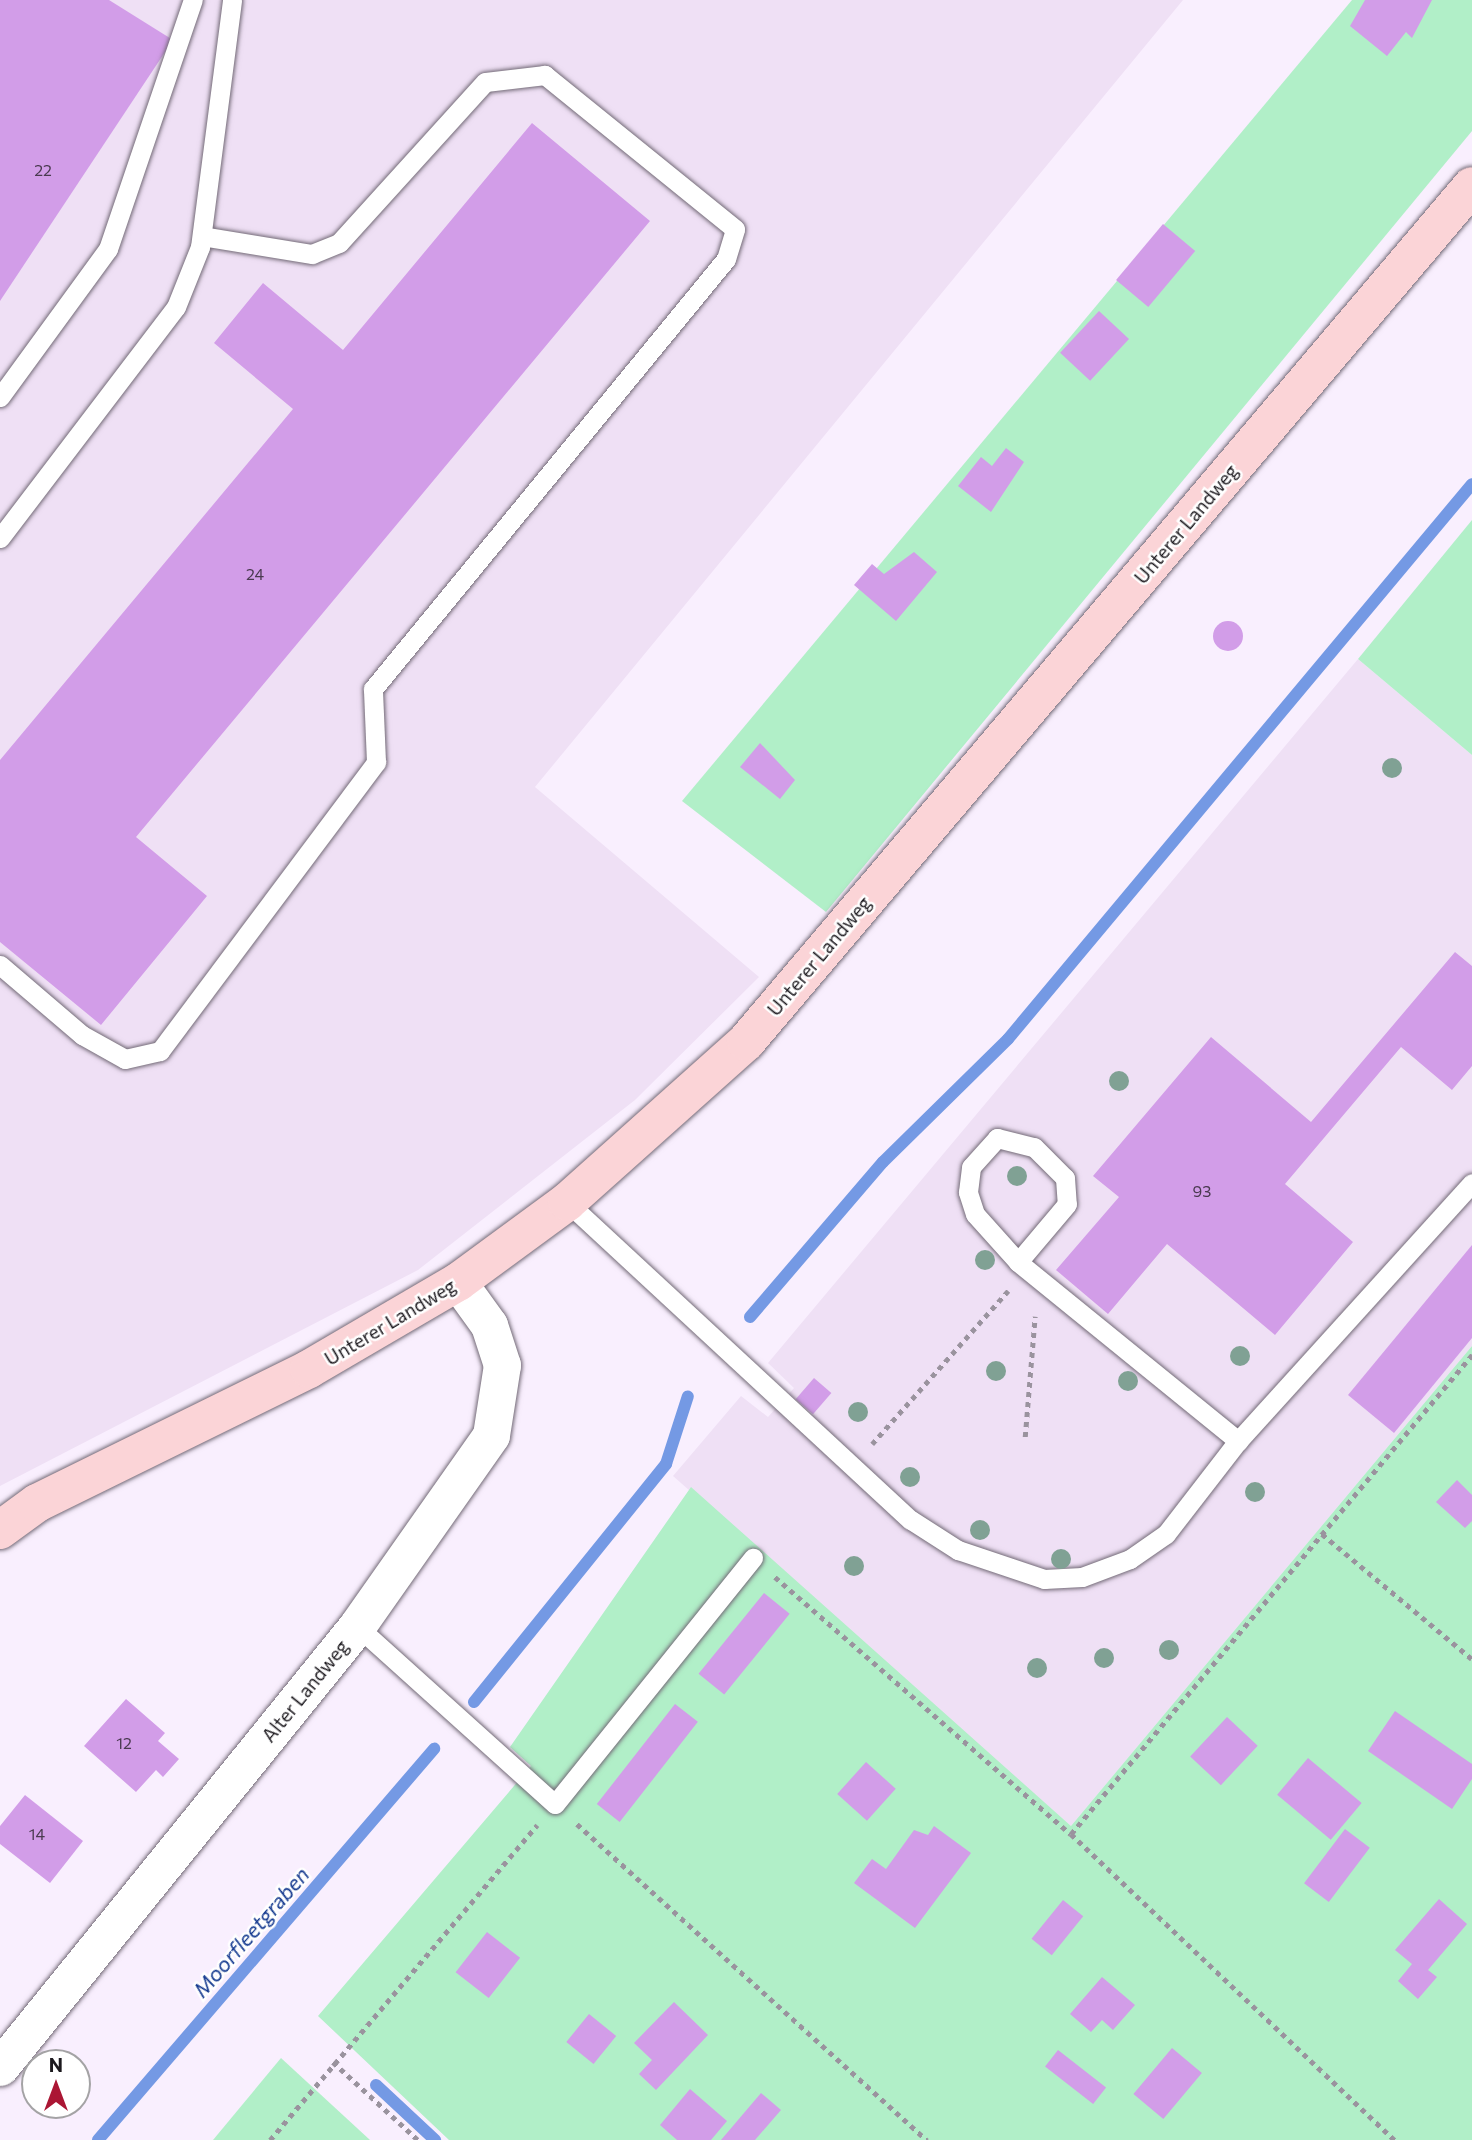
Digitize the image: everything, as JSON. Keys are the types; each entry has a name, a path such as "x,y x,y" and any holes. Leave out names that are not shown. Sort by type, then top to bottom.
{"main road":[{"name":"Unterer Landweg","path":"0,1530 37,1503 309,1369 458,1282 567,1202 746,1042 1472,186"}],"street":[{"name":"Alter Landweg","path":"0,2067 357,1626 499,1417 502,1365 497,1345 458,1282"}],"lane":[{"path":"0,397 108,249 193,0"},
{"path":"0,538 176,307 202,236 232,0"},
{"path":"0,965 82,1035 125,1059 160,1051 376,762 373,689 726,259 735,229 545,75 485,82 339,243 312,254 202,236"},
{"path":"1028,1271 1066,1204 1065,1178 1034,1147 997,1138 971,1167 968,1192 975,1214 1028,1271 1238,1441"},
{"path":"567,1202 911,1520 1006,1570 1044,1579 1082,1577 1130,1559 1166,1534 1238,1441 1472,1182"},
{"path":"357,1626 555,1804 753,1558"}],"path":[{"path":"1025,1437 1028,1271"},
{"path":"875,1440 1028,1271"},
{"path":"1071,1834 1472,1355"},
{"path":"1322,1534 1472,1658"},
{"path":"753,1558 1071,1834 1395,2140"},
{"path":"270,2140 333,2062 555,1804 928,2140"},
{"path":"333,2062 418,2140"}],"shaded area":[{"path":"0,0 1183,0 535,787 759,977 635,1100 418,1270 0,1486"},
{"path":"1358,659 1472,755 1472,1346 1071,1826 673,1476 741,1396 768,1417 794,1388 768,1363"}],"green space":[{"path":"1352,0 1472,0 1472,131 826,912 682,801"},
{"path":"1472,520 1472,755 1358,659"},
{"path":"1472,1346 1472,2140 449,2140 318,2016 531,1766 510,1747 691,1487 1071,1826"},
{"path":"281,2058 370,2140 213,2140"}],"building":[{"path":"0,0 109,0 173,40 0,301"},
{"path":"1365,0 1432,0 1412,38 1406,32 1387,56 1350,26"},
{"path":"532,123 650,221 136,837 207,896 101,1025 0,942 0,760 293,409 214,343 263,283 343,350"},
{"path":"1163,224 1195,251 1148,307 1116,280"},
{"path":"1099,311 1129,339 1090,381 1060,353"},
{"path":"1006,448 1024,462 991,512 958,486 981,457 992,466"},
{"path":"914,552 937,572 896,621 854,585 872,564 884,574"},
{"path":"1228,621 1234,622 1242,630 1242,642 1234,650 1228,651 1222,650 1214,642 1213,636 1214,630 1222,622"},
{"path":"760,743 795,780 780,799 740,767"},
{"path":"1455,952 1472,966 1472,1066 1452,1090 1401,1047 1285,1184 1353,1242 1275,1335 1167,1244 1108,1314 1056,1270 1119,1197 1093,1176 1211,1037 1311,1122"},
{"path":"1472,1245 1472,1338 1394,1433 1348,1395"},
{"path":"814,1378 831,1393 813,1414 796,1399"},
{"path":"1457,1480 1472,1495 1472,1521 1465,1528 1436,1502"},
{"path":"764,1593 790,1614 724,1695 699,1674"},
{"path":"126,1699 165,1733 158,1741 179,1759 163,1777 156,1770 136,1792 84,1746"},
{"path":"675,1704 698,1722 620,1822 597,1804"},
{"path":"1395,1711 1472,1764 1472,1779 1452,1809 1368,1751"},
{"path":"1227,1717 1258,1746 1221,1785 1190,1756"},
{"path":"1308,1758 1362,1803 1331,1840 1277,1795"},
{"path":"866,1762 896,1789 867,1821 837,1794"},
{"path":"25,1795 83,1841 50,1883 0,1844 0,1826"},
{"path":"934,1826 971,1853 915,1928 854,1883 872,1859 886,1869 914,1830 928,1835"},
{"path":"1345,1829 1370,1848 1329,1902 1304,1883"},
{"path":"1439,1899 1467,1924 1428,1970 1437,1977 1418,1999 1398,1981 1412,1964 1395,1950"},
{"path":"1063,1900 1083,1916 1052,1955 1032,1939"},
{"path":"487,1932 520,1958 489,1998 456,1972"},
{"path":"1102,1977 1135,2005 1113,2030 1102,2020 1091,2032 1070,2014"},
{"path":"674,2002 708,2035 656,2090 639,2074 652,2060 634,2043"},
{"path":"589,2014 616,2036 594,2064 566,2042"},
{"path":"1172,2048 1202,2073 1163,2119 1133,2094"},
{"path":"1058,2050 1106,2088 1093,2104 1045,2067"},
{"path":"690,2089 727,2121 711,2140 677,2140 660,2125"},
{"path":"761,2093 781,2110 755,2140 721,2140"}],"waterway":[{"path":"750,1317 883,1162 1008,1039 1472,484"},
{"path":"474,1702 666,1464 688,1396"},
{"name":"Moorfleetgraben","path":"98,2140 434,1749"},
{"path":"376,2085 435,2140"}]}
